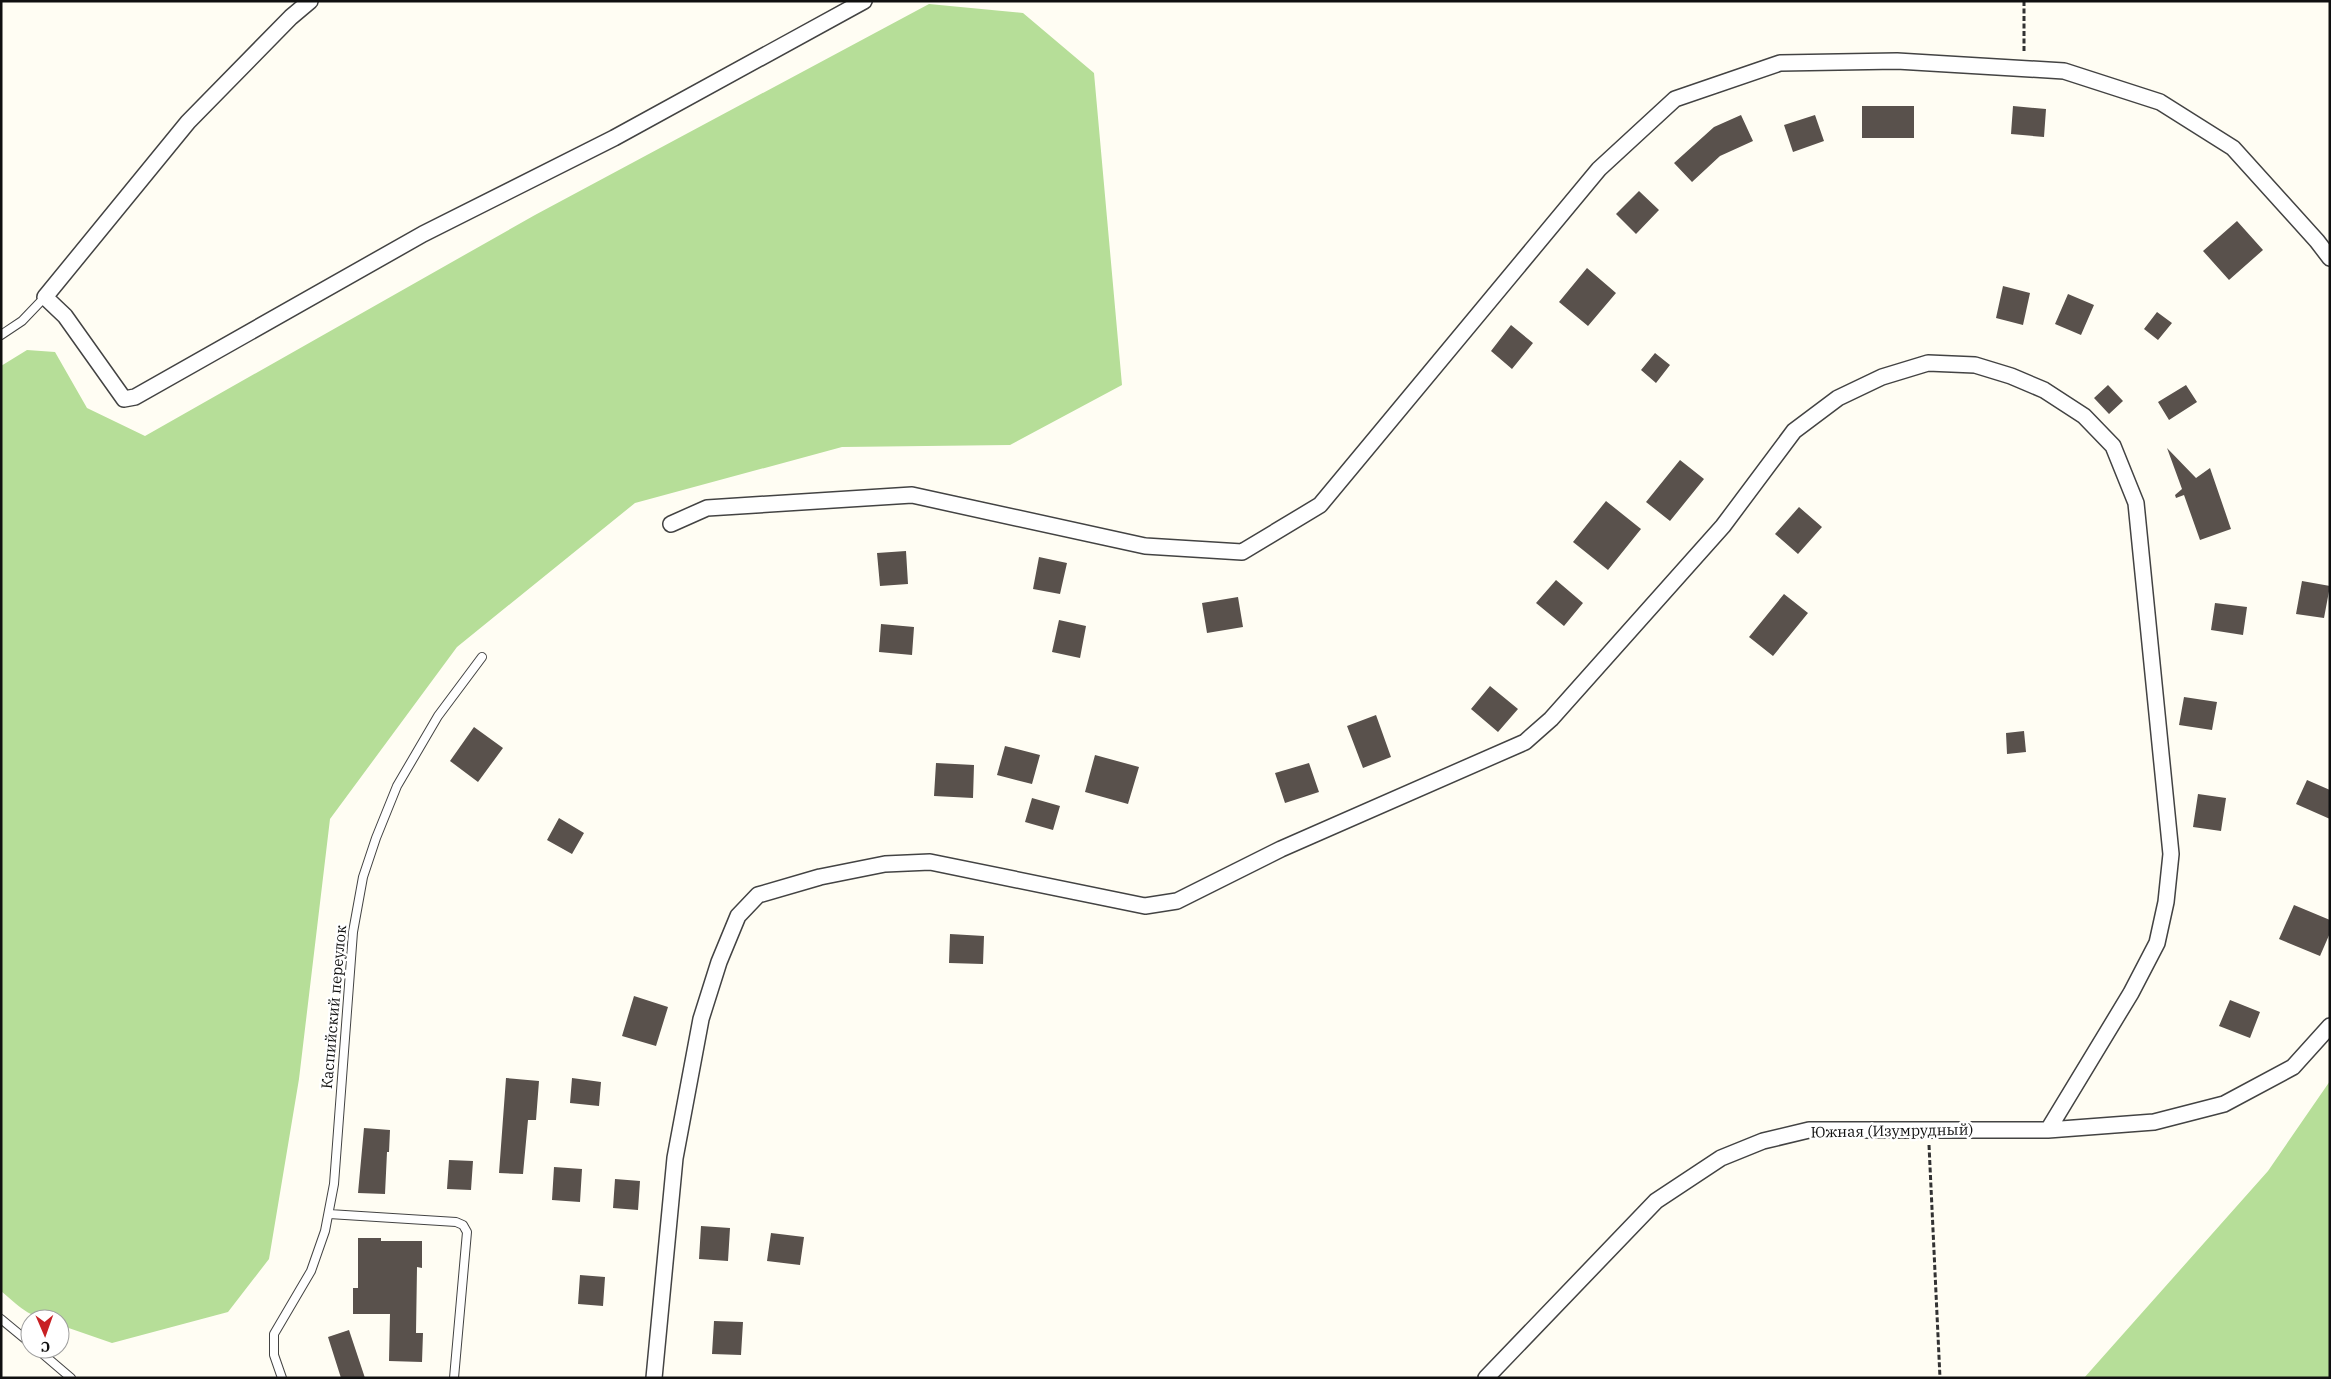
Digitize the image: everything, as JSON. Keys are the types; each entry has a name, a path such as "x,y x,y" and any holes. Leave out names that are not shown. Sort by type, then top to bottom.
{"street":[{"path":"310,1 291,17 188,122 45,297 65,316 124,399 135,397 423,234 614,138 864,1"},
{"path":"671,524 707,508 912,495 1145,546 1242,552 1320,505 1599,170 1676,98 1780,64 1897,61 2064,71 2160,102 2234,148 2330,258"},
{"path":"654,1378 675,1158 701,1019 719,962 738,916 758,895 820,877 885,864 930,862 1145,906 1177,900 1192,894 1281,849 1525,742 1551,719 1722,526 1794,431 1838,398 1882,377 1928,363 1975,365 2012,376 2044,390 2084,416 2113,446 2136,503 2171,854 2166,902 2157,943 2131,993 2048,1130"},
{"name":"Южная (Изумрудный)","path":"1486,1378 1656,1201 1720,1158 1763,1141 1809,1130 2048,1130 2154,1122 2224,1104 2293,1067 2330,1026"}],"lane":[{"path":"1,335 22,321 45,297"},
{"name":"Каспийский переулок","path":"282,1378 274,1354 274,1334 311,1271 329,1214 334,1184 353,932 363,877 397,786 438,716 482,657"},
{"path":"329,1214 456,1222 463,1225 467,1232 454,1378"},
{"path":"1,1319 20,1335"},
{"path":"49,1359 71,1378"}],"path":[{"path":"2024,1 2024,69"},
{"path":"1928,1129 1940,1378"}],"green space":[{"path":"929,4 1023,13 1094,73 1122,385 1010,445 842,447 635,503 457,647 330,819 299,1079 269,1259 228,1312 112,1343 70,1328 70,1309 24,1309 1,1291 1,366 27,350 55,352 87,408 145,436 535,215"},
{"path":"2330,1081 2330,1378 2084,1378 2268,1171"}],"building":[{"path":"1862,106 1914,106 1914,138 1862,138"},
{"path":"2013,106 2046,109 2044,137 2011,134"},
{"path":"1741,115 1753,141 1720,156 1692,182 1674,163 1714,127"},
{"path":"1815,115 1824,141 1793,152 1784,125"},
{"path":"1639,191 1659,210 1636,234 1616,214"},
{"path":"2237,221 2263,250 2229,280 2203,251"},
{"path":"1587,268 1616,293 1588,326 1559,302"},
{"path":"2003,286 2030,293 2023,325 1996,318"},
{"path":"2068,294 2094,305 2081,335 2055,324"},
{"path":"2157,312 2172,323 2158,340 2144,329"},
{"path":"1511,325 1533,343 1512,369 1491,351"},
{"path":"1655,353 1670,365 1656,383 1641,370"},
{"path":"2108,385 2123,401 2109,414 2094,398"},
{"path":"2186,385 2197,402 2169,420 2158,402"},
{"path":"2167,448 2196,478 2210,468 2231,529 2200,540 2184,495 2176,498 2175,495 2182,489"},
{"path":"1680,460 1704,479 1670,521 1646,502"},
{"path":"1606,501 1641,529 1608,570 1573,542"},
{"path":"1799,507 1822,527 1798,554 1775,534"},
{"path":"906,551 908,584 880,586 877,553"},
{"path":"1039,557 1067,563 1060,594 1033,589"},
{"path":"1556,580 1583,603 1564,626 1536,603"},
{"path":"2302,581 2330,586 2324,618 2296,614"},
{"path":"1784,594 1808,613 1773,656 1749,637"},
{"path":"1238,597 1243,627 1207,633 1202,603"},
{"path":"2215,603 2247,607 2243,635 2211,630"},
{"path":"1059,620 1086,626 1080,658 1052,652"},
{"path":"881,624 914,627 912,655 879,652"},
{"path":"1490,686 1518,709 1498,732 1471,709"},
{"path":"2184,697 2217,702 2212,730 2179,725"},
{"path":"1376,715 1391,757 1363,768 1347,726"},
{"path":"474,727 503,748 478,782 450,761"},
{"path":"2024,731 2026,752 2007,754 2006,733"},
{"path":"1005,746 1040,755 1032,784 997,775"},
{"path":"1095,755 1139,767 1128,804 1085,792"},
{"path":"936,763 974,765 973,798 934,796"},
{"path":"1309,763 1319,792 1285,803 1275,773"},
{"path":"2307,780 2330,790 2330,819 2296,804"},
{"path":"2198,794 2226,798 2221,831 2193,827"},
{"path":"1032,798 1060,806 1053,830 1025,822"},
{"path":"559,818 584,833 572,854 547,840"},
{"path":"2294,905 2330,920 2330,933 2320,956 2279,939"},
{"path":"950,934 984,936 983,964 949,963"},
{"path":"634,996 668,1007 656,1046 622,1036"},
{"path":"2230,1000 2260,1012 2250,1038 2219,1026"},
{"path":"506,1078 539,1081 536,1120 528,1120 523,1174 499,1173"},
{"path":"572,1078 601,1082 599,1106 570,1103"},
{"path":"364,1128 390,1130 385,1194 358,1193"},
{"path":"449,1160 473,1161 471,1190 447,1189"},
{"path":"554,1167 582,1169 580,1202 552,1200"},
{"path":"615,1179 640,1181 638,1210 613,1208"},
{"path":"701,1226 730,1228 728,1261 699,1259"},
{"path":"771,1233 804,1237 800,1265 767,1261"},
{"path":"358,1238 381,1238 381,1241 422,1241 422,1268 417,1267 416,1333 423,1333 422,1362 389,1361 390,1314 353,1314 353,1288 358,1288"},
{"path":"580,1275 605,1277 603,1306 578,1304"},
{"path":"714,1321 743,1322 741,1355 712,1354"},
{"path":"349,1330 365,1378 341,1378 328,1337"}]}
